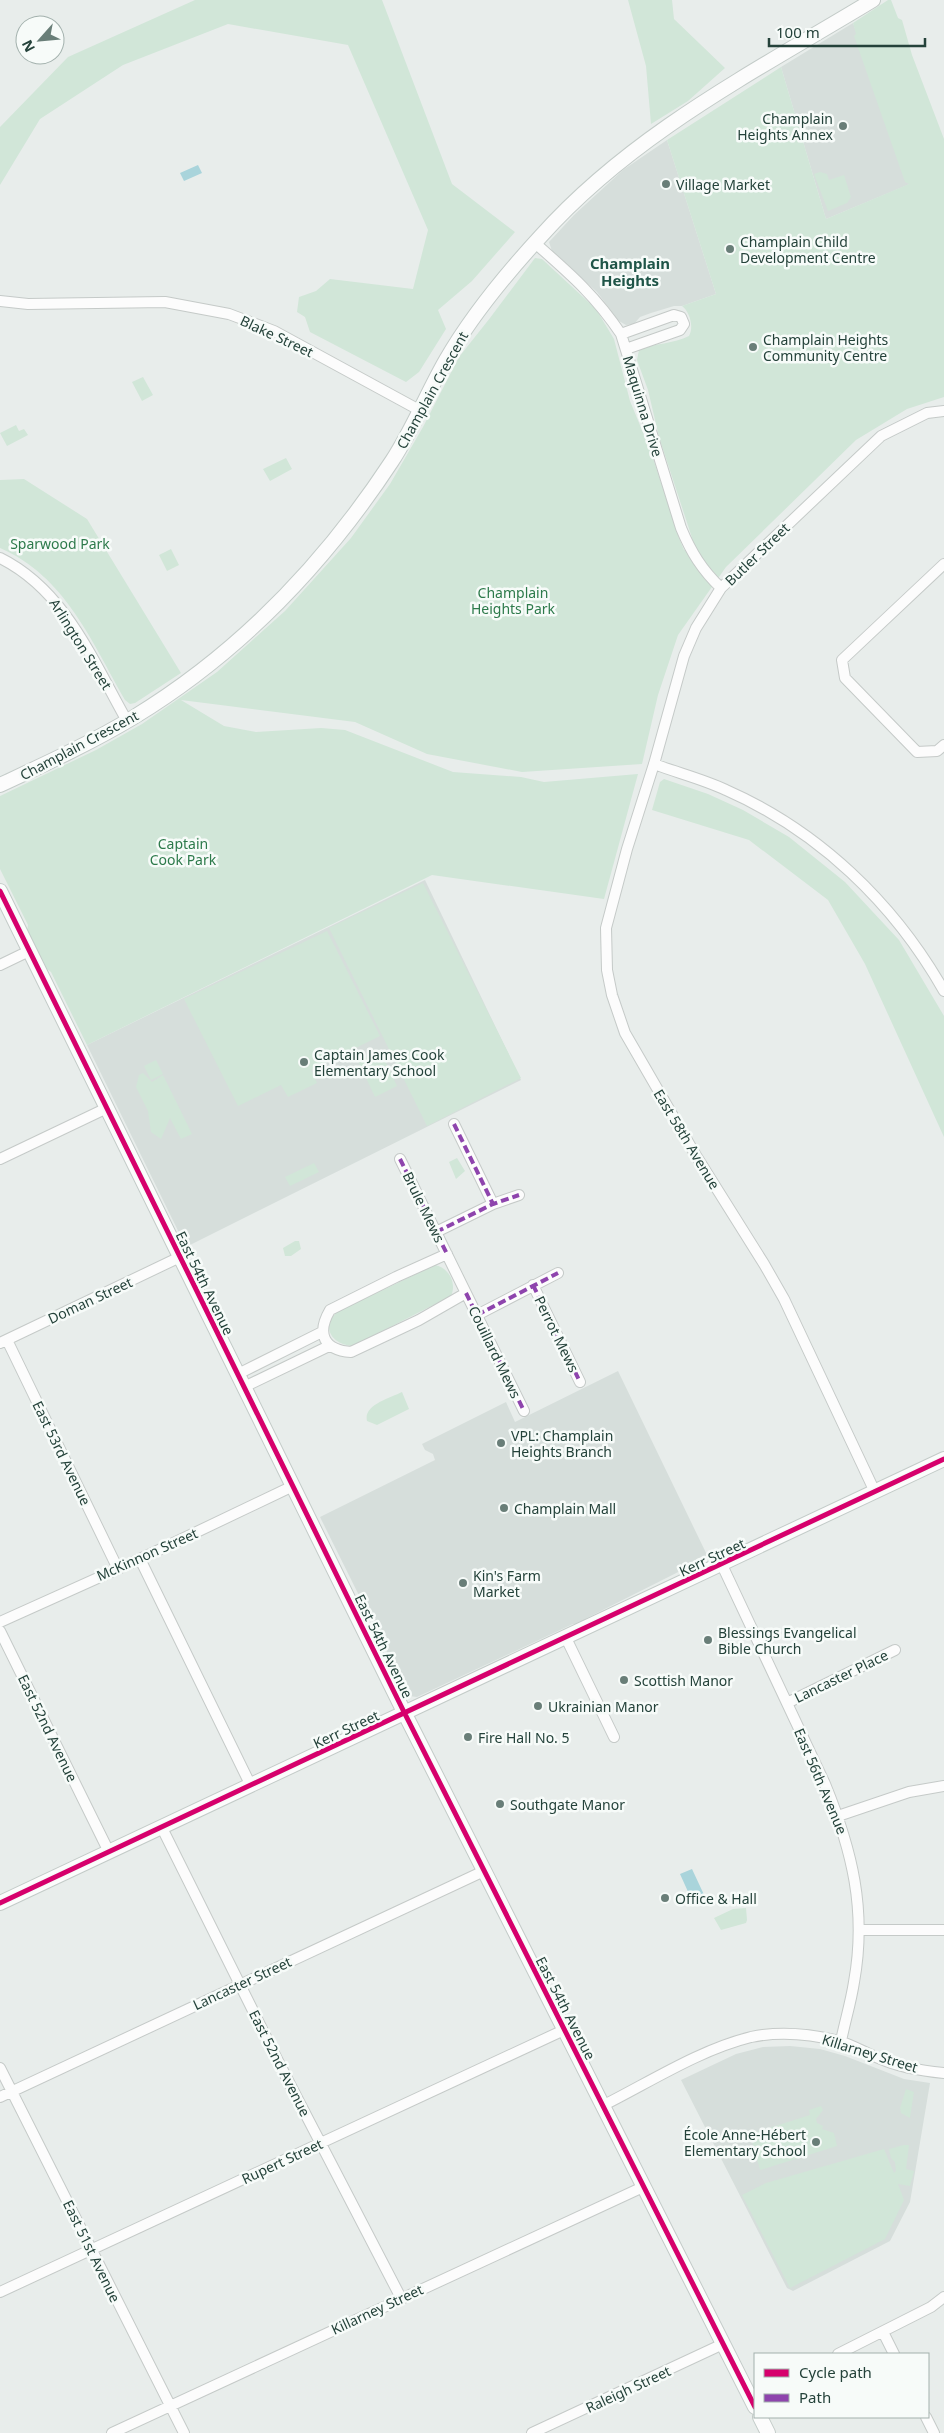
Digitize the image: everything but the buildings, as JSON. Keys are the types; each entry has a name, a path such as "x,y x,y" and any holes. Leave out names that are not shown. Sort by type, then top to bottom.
{"street":[{"name":"Champlain Crescent","path":"0,786 127,721 188,679 280,602 348,525 394,458 421,411 446,360 496,288 535,243 579,198 643,142 775,58 873,0"},
{"name":"Maquinna Drive","path":"535,243 581,283 603,306 621,334 681,528 691,552 704,571 721,588"},
{"name":"Blake Street","path":"0,301 28,304 166,302 229,314 274,331 421,411"},
{"path":"621,334 674,315 681,317 684,324 680,330 626,348"},
{"name":"Butler Street","path":"654,764 684,656 696,628 721,588 881,436 927,413 944,411"},
{"name":"Arlington Street","path":"0,558 29,576 54,598 87,650 127,721"},
{"path":"944,564 842,660 844,678 917,752 937,751 944,744"},
{"path":"654,764 725,789 761,806 812,839 859,879 901,925 930,965 944,991"},
{"name":"East 58th Avenue","path":"654,764 627,849 606,928 607,970 612,995 625,1033 695,1154 784,1299 875,1492"},
{"name":"East 54th Avenue","path":"0,891 405,1714 643,2187 754,2401"},
{"path":"0,965 29,951"},
{"path":"0,1159 107,1108"},
{"path":"454,1124 493,1204"},
{"name":"Brule Mews","path":"400,1159 466,1293"},
{"path":"436,1232 493,1204 519,1195"},
{"path":"447,1254 396,1276 330,1310 325,1319 322,1332 329,1346 340,1351 351,1352 419,1320 466,1293"},
{"name":"Doman Street","path":"3,1341 180,1257"},
{"path":"477,1315 558,1273"},
{"name":"Perrot Mews","path":"533,1286 580,1382"},
{"name":"Couillard Mews","path":"466,1293 524,1411"},
{"path":"238,1374 322,1332"},
{"name":"East 53rd Avenue","path":"3,1341 117,1567"},
{"path":"244,1387 329,1346"},
{"name":"Kerr Street","path":"0,1903 944,1459"},
{"name":"McKinnon Street","path":"0,1622 117,1567 140,1559 293,1486"},
{"path":"140,1559 251,1786"},
{"name":"East 56th Avenue","path":"722,1564 838,1816 853,1866 858,1895 859,1930 854,1983 841,2041"},
{"name":"East 52nd Avenue","path":"0,1631 108,1852"},
{"path":"566,1638 614,1737"},
{"name":"Lancaster Place","path":"787,1703 895,1650"},
{"path":"838,1816 909,1792 944,1786"},
{"name":"East 52nd Avenue","path":"162,1828 401,2298"},
{"name":"Lancaster Street","path":"0,2097 484,1871"},
{"path":"859,1930 944,1930"},
{"name":"Rupert Street","path":"0,2292 564,2030"},
{"name":"Killarney Street","path":"602,2106 717,2049 753,2037 802,2035 841,2041 882,2060 907,2068 944,2073"},
{"name":"East 51st Avenue","path":"0,2068 184,2433"},
{"name":"Killarney Street","path":"112,2433 643,2187"},
{"path":"840,2353 883,2332 944,2298"},
{"path":"883,2332 894,2353"},
{"name":"Raleigh Street","path":"532,2433 723,2344"},
{"path":"760,2418 768,2433"},
{"path":"926,2418 934,2433"}],"shaded area":[{"name":"Champlain Heights Annex","path":"853,23 910,184 826,219 781,67"},
{"path":"667,140 716,294 682,306 674,306 651,313 640,317 634,324 626,325 619,321 597,292 552,251 549,242 574,215 623,170"},
{"name":"Captain James Cook Elementary School","path":"425,880 521,1080 186,1247 87,1045"},
{"path":"618,1371 708,1557 587,1618 577,1626 573,1624 417,1697 409,1696 320,1517 435,1460 433,1454 425,1450 422,1444 506,1402 515,1422"},
{"name":"École Anne-Hébert Elementary School","path":"790,2046 820,2049 845,2056 904,2079 930,2083 910,2202 890,2241 793,2291 787,2288 681,2080 736,2054 763,2047"}],"green space":[{"path":"195,0 382,0 452,184 515,232 472,281 438,310 446,329 419,372 406,382 310,332 305,317 297,312 299,297 316,291 330,279 413,289 428,230 348,45 228,24 123,65 40,119 0,185 0,127 60,65 65,65 65,60 68,57"},
{"path":"628,0 672,0 674,19 725,68 688,101 651,124 646,66"},
{"name":"Champlain Heights Park","path":"888,0 891,0 898,18 902,20 912,55 944,139 944,397 907,409 856,440 726,567 678,635 658,695 642,764 522,772 427,754 355,722 181,700 224,726 256,732 321,728 345,730 453,772 521,777 544,782 638,774 604,899 432,875 87,1045 51,972 44,967 27,931 28,925 0,869 0,796 96,750 142,724 217,672 285,611 351,538 390,484 423,427 459,357 535,258 542,259 596,309 614,339 630,401 651,452 679,538 684,550 695,547 659,437 648,390 637,360 639,350 677,341 689,336 690,320 682,306 716,294 667,140 781,67 826,219 909,184 905,182 854,36 856,34 853,23"},
{"path":"820,172 827,174 829,180 844,175 851,197 847,203 828,211 814,174"},
{"path":"143,377 153,395 142,401 132,382"},
{"path":"16,425 19,431 24,429 28,435 7,446 0,433"},
{"path":"286,458 292,469 270,481 263,469"},
{"name":"Sparwood Park","path":"24,479 87,519 181,673 135,703 130,704 125,700 88,634 59,593 42,575 23,560 0,548 0,480"},
{"path":"171,549 179,565 167,571 159,555"},
{"path":"664,779 708,794 743,810 789,837 845,882 899,940 944,1016 944,1137 865,964 828,900 749,840 652,810 660,782"},
{"path":"423,883 521,1078 427,1126 329,928"},
{"path":"327,931 380,1036 311,1070 317,1083 288,1097 281,1085 238,1106 184,999"},
{"path":"380,1050 397,1086 375,1097 358,1061"},
{"path":"156,1060 163,1074 151,1080 144,1066"},
{"path":"143,1073 152,1082 163,1075 192,1134 181,1139 170,1118 161,1139 151,1132 148,1111 136,1087 139,1075"},
{"path":"457,1158 465,1171 456,1179 449,1162"},
{"path":"314,1163 319,1172 290,1186 285,1177"},
{"path":"295,1241 299,1241 301,1249 291,1256 285,1256 283,1248"},
{"path":"435,1265 444,1269 451,1277 453,1291 451,1296 353,1346 340,1343 331,1335 329,1330 330,1324 337,1312"},
{"path":"402,1392 409,1409 377,1425 367,1421 367,1415 373,1406"},
{"path":"746,1908 746,1923 721,1930 714,1918 733,1909"},
{"path":"906,2089 914,2092 910,2118 901,2113 900,2108"},
{"path":"821,2106 823,2110 816,2119 817,2123 823,2126 822,2129 834,2133 837,2146 760,2170 750,2134 810,2115 809,2110"},
{"path":"909,2145 906,2169 914,2171 910,2186 898,2184 904,2200 885,2239 790,2288 742,2195 766,2183 884,2149 894,2173 896,2171 895,2162 891,2158 889,2149"}],"water":[{"path":"198,165 202,173 184,181 180,173"},
{"path":"692,1869 706,1899 694,1905 680,1874"}],"marked path":[{"path":"454,1124 493,1204"},
{"path":"400,1159 447,1254"},
{"path":"436,1232 493,1204 519,1195"},
{"path":"477,1315 558,1273"},
{"path":"533,1285 580,1382"},
{"path":"466,1293 524,1411"}],"cycle path":[{"path":"0,891 405,1714 754,2405"},
{"path":"0,1903 944,1459"}],"place":[{"name":"Champlain Heights Annex","path":"843,126"},
{"name":"Village Market","path":"666,184"},
{"name":"Champlain Child Development Centre","path":"730,249"},
{"name":"Champlain Heights Community Centre","path":"753,347"},
{"name":"Captain James Cook Elementary School","path":"304,1062"},
{"name":"VPL: Champlain Heights Branch","path":"501,1443"},
{"name":"Champlain Mall","path":"504,1508"},
{"name":"Kin's Farm Market","path":"463,1583"},
{"name":"Blessings Evangelical Bible Church","path":"708,1640"},
{"name":"Scottish Manor","path":"624,1680"},
{"name":"Ukrainian Manor","path":"538,1706"},
{"name":"Fire Hall No. 5","path":"468,1737"},
{"name":"Southgate Manor","path":"500,1804"},
{"name":"Office & Hall","path":"665,1898"},
{"name":"École Anne-Hébert Elementary School","path":"816,2142"}],"district":[{"name":"Champlain Heights","path":"630,272"}],"park label":[{"name":"Captain Cook Park","path":"183,852"}]}
